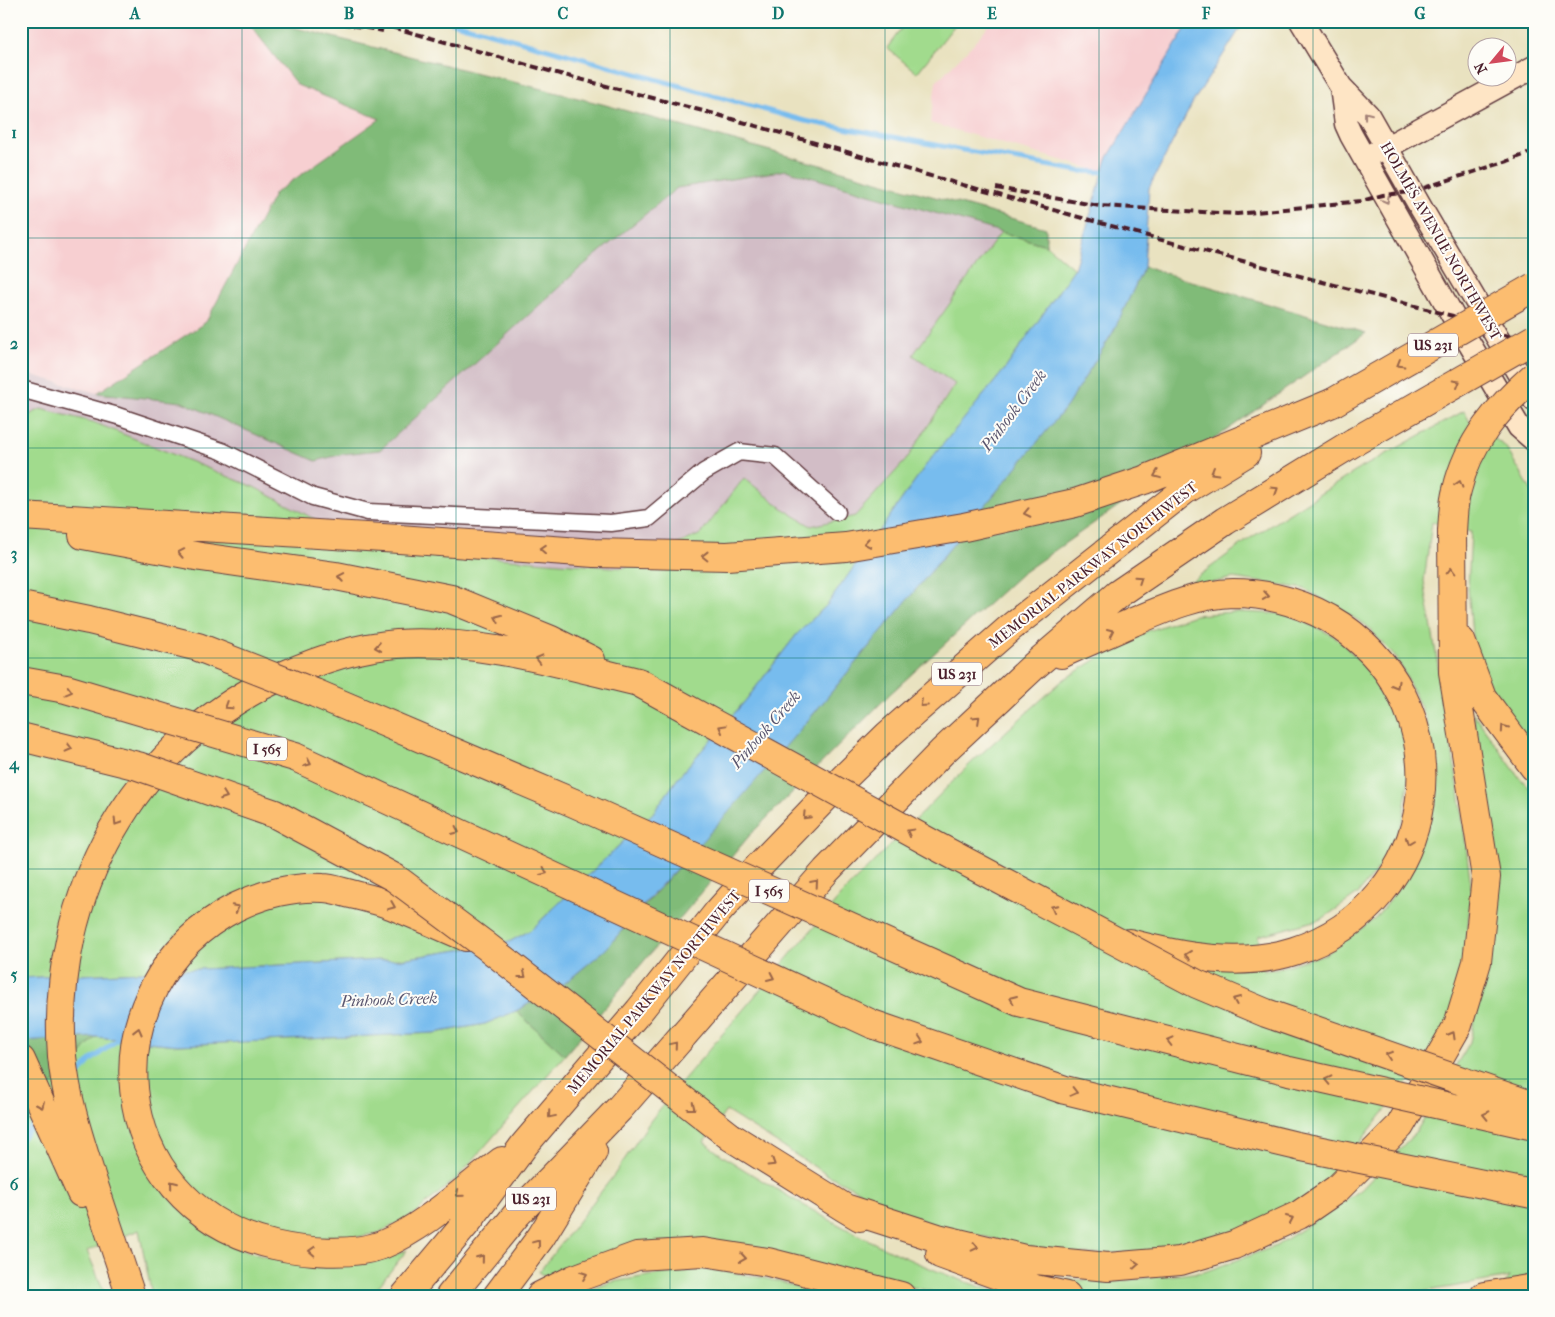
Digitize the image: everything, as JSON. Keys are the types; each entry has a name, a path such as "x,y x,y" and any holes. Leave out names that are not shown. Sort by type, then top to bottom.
{"highway":[{"name":"US 231","path":"1332,403 1534,287"},
{"name":"US 231","path":"450,1296 518,1213 619,1109 826,871 942,752 1034,666 1118,594 1225,521 1354,442 1534,339"},
{"path":"845,1208 938,1238 1025,1259 1108,1266 1180,1261 1234,1245 1299,1215 1337,1189 1400,1126 1458,1025 1477,962 1486,877 1453,672 1451,610 1452,532 1456,491 1467,457 1488,423 1515,393 1534,376"},
{"path":"21,516 594,553 727,556 846,546 964,527 1075,503 1144,480 1332,403"},
{"name":"MEMORIAL PARKWAY NORTHWEST","path":"405,1296 469,1220 525,1144 639,1011 707,926 803,819 888,736 1010,628 1184,490 1332,403"},
{"path":"21,524 201,557 336,576 451,599 551,640 638,682 929,842 1197,984 1266,1013 1534,1106"},
{"path":"1034,666 1170,606 1198,598 1234,593 1275,598 1314,611 1333,621 1350,632 1380,662 1396,685 1411,716 1421,757 1421,797 1412,836 1404,855 1383,889 1352,920 1334,933 1314,943 1272,956 1230,958 1180,954 1133,944 1097,931"},
{"name":"I 565","path":"21,606 198,647 315,692 574,803 1019,1002 1289,1071 1534,1126"},
{"path":"1451,610 1465,654 1482,697 1534,767"},
{"path":"110,1245 72,1116 62,1056 62,997 70,936 88,878 115,824 132,798 156,768 194,731 244,695 298,668 327,658 375,647 425,643 486,647 515,652 638,682"},
{"name":"I 565","path":"21,681 66,689 295,757 872,1024 1065,1090 1297,1146 1534,1194"},
{"path":"21,737 138,766 275,814 394,878 485,945 731,1137 845,1208 917,1246 1035,1289 1066,1296"},
{"path":"485,945 386,903 325,888 285,891 244,904 224,914 188,941 173,958 150,996 142,1017 134,1054 133,1084 136,1106 140,1124 155,1158 178,1191 192,1205 208,1217 245,1236 285,1248 327,1252 363,1249 381,1245 427,1220 525,1144"},
{"path":"21,1060 110,1245 130,1296"},
{"path":"497,1296 541,1237 619,1109"},
{"path":"540,1296 574,1279 637,1256 703,1252 768,1262 901,1296"},
{"path":"1484,1296 1534,1288"}],"main road":[{"name":"HOLMES AVENUE NORTHWEST","path":"1301,21 1341,87 1368,115 1534,400"},
{"path":"1363,157 1387,147 1534,67"},
{"name":"HOLMES AVENUE NORTHWEST","path":"1341,87 1346,124 1363,157 1453,316 1519,427 1534,440"}],"street":[{"path":"21,389 118,416 222,451 313,497 368,512 611,524 649,518 704,472 739,452 775,456 837,512"}],"shaded area":[{"path":"21,21 247,21 297,85 380,119 275,193 206,322 97,393 21,372"},
{"path":"992,21 1190,21 1107,159 1103,172 930,123 936,82 974,43"},
{"path":"786,170 1001,232 913,355 955,383 906,460 855,516 811,526 785,511 744,479 701,534 623,568 369,548 254,487 93,422 41,409 21,419 21,372 97,393 182,402 316,461 343,454 380,450 578,270 677,188"}],"green space":[{"path":"247,21 268,21 602,104 1046,228 1046,245 786,170 677,188 578,270 380,450 343,454 316,461 182,402 97,393 206,322 275,193 380,119 297,85"},
{"path":"907,21 958,21 917,73 887,48"},
{"path":"1001,232 1046,245 1074,269 1005,369 926,465 827,605 797,634 746,700 681,774 653,813 531,930 509,942 402,959 21,978 21,419 41,409 93,422 254,487 369,548 623,568 701,534 744,478 785,510 811,526 855,516 906,460 955,384 913,355"},
{"path":"1144,267 1366,333 1021,574 891,693 750,835 565,1055 516,1011 565,983 605,950 810,718 1067,406 1113,332"},
{"path":"1464,411 1470,422 1505,446 1534,495 1534,751 1497,701 1473,648 1468,587 1471,532 1432,522 1424,581 1460,798 1471,887 1464,981 1439,1042 1328,1183 1289,1209 1230,1236 1175,1251 1066,1255 933,1225 826,1174 726,1111 704,1142 731,1161 833,1222 891,1251 950,1276 1011,1296 952,1296 885,1281 634,1247 579,1261 549,1278 539,1272 614,1175 651,1120 843,893 971,763 1063,680 1136,635 1195,615 1234,612 1288,614 1336,637 1381,683 1403,726 1410,768 1403,818 1390,853 1358,894 1322,919 1258,936 1264,971 1326,954 1376,918 1398,888 1418,845 1435,782 1426,718 1398,660 1366,625 1305,589 1234,578 1181,589 1249,539 1361,468"},
{"path":"1473,713 1519,777 1534,793 1534,1296 1496,1296 1510,1277 1398,1296 1102,1296 1042,1279 1116,1281 1204,1272 1276,1246 1361,1190 1416,1132 1470,1042 1497,912 1486,805"},
{"path":"516,1011 565,1055 458,1177 413,1215 378,1233 337,1241 305,1239 247,1224 217,1204 198,1226 216,1238 236,1247 279,1260 301,1263 346,1265 367,1263 383,1260 407,1250 371,1296 152,1296 139,1230 87,1251 106,1296 21,1296 21,1119 96,1037 178,1045 434,1033 485,1024"},
{"path":"96,1037 21,1119 21,1041"},
{"path":"712,1268 777,1281 825,1296 572,1296 612,1282"}],"water":[{"name":"Pinhook Creek","path":"1190,21 1245,21 1193,102 1149,188 1144,267 1113,332 1067,406 810,718 605,950 565,983 516,1011 485,1024 434,1033 178,1045 96,1037 21,1041 21,978 402,959 509,942 531,930 653,813 681,774 746,700 797,634 827,605 926,465 1005,369 1074,269 1107,159"}],"waterway":[{"path":"448,21 805,121 1078,171 1103,172"},
{"path":"75,1079 90,1061 117,1040"},
{"path":"21,1139 39,1118"}],"railway":[{"path":"330,21 383,31"},
{"path":"370,21 560,74 711,113 1162,240 1453,316 1494,332 1534,344"},
{"path":"996,188 1100,206 1237,214 1361,201 1383,195 1411,192 1534,151"}]}
